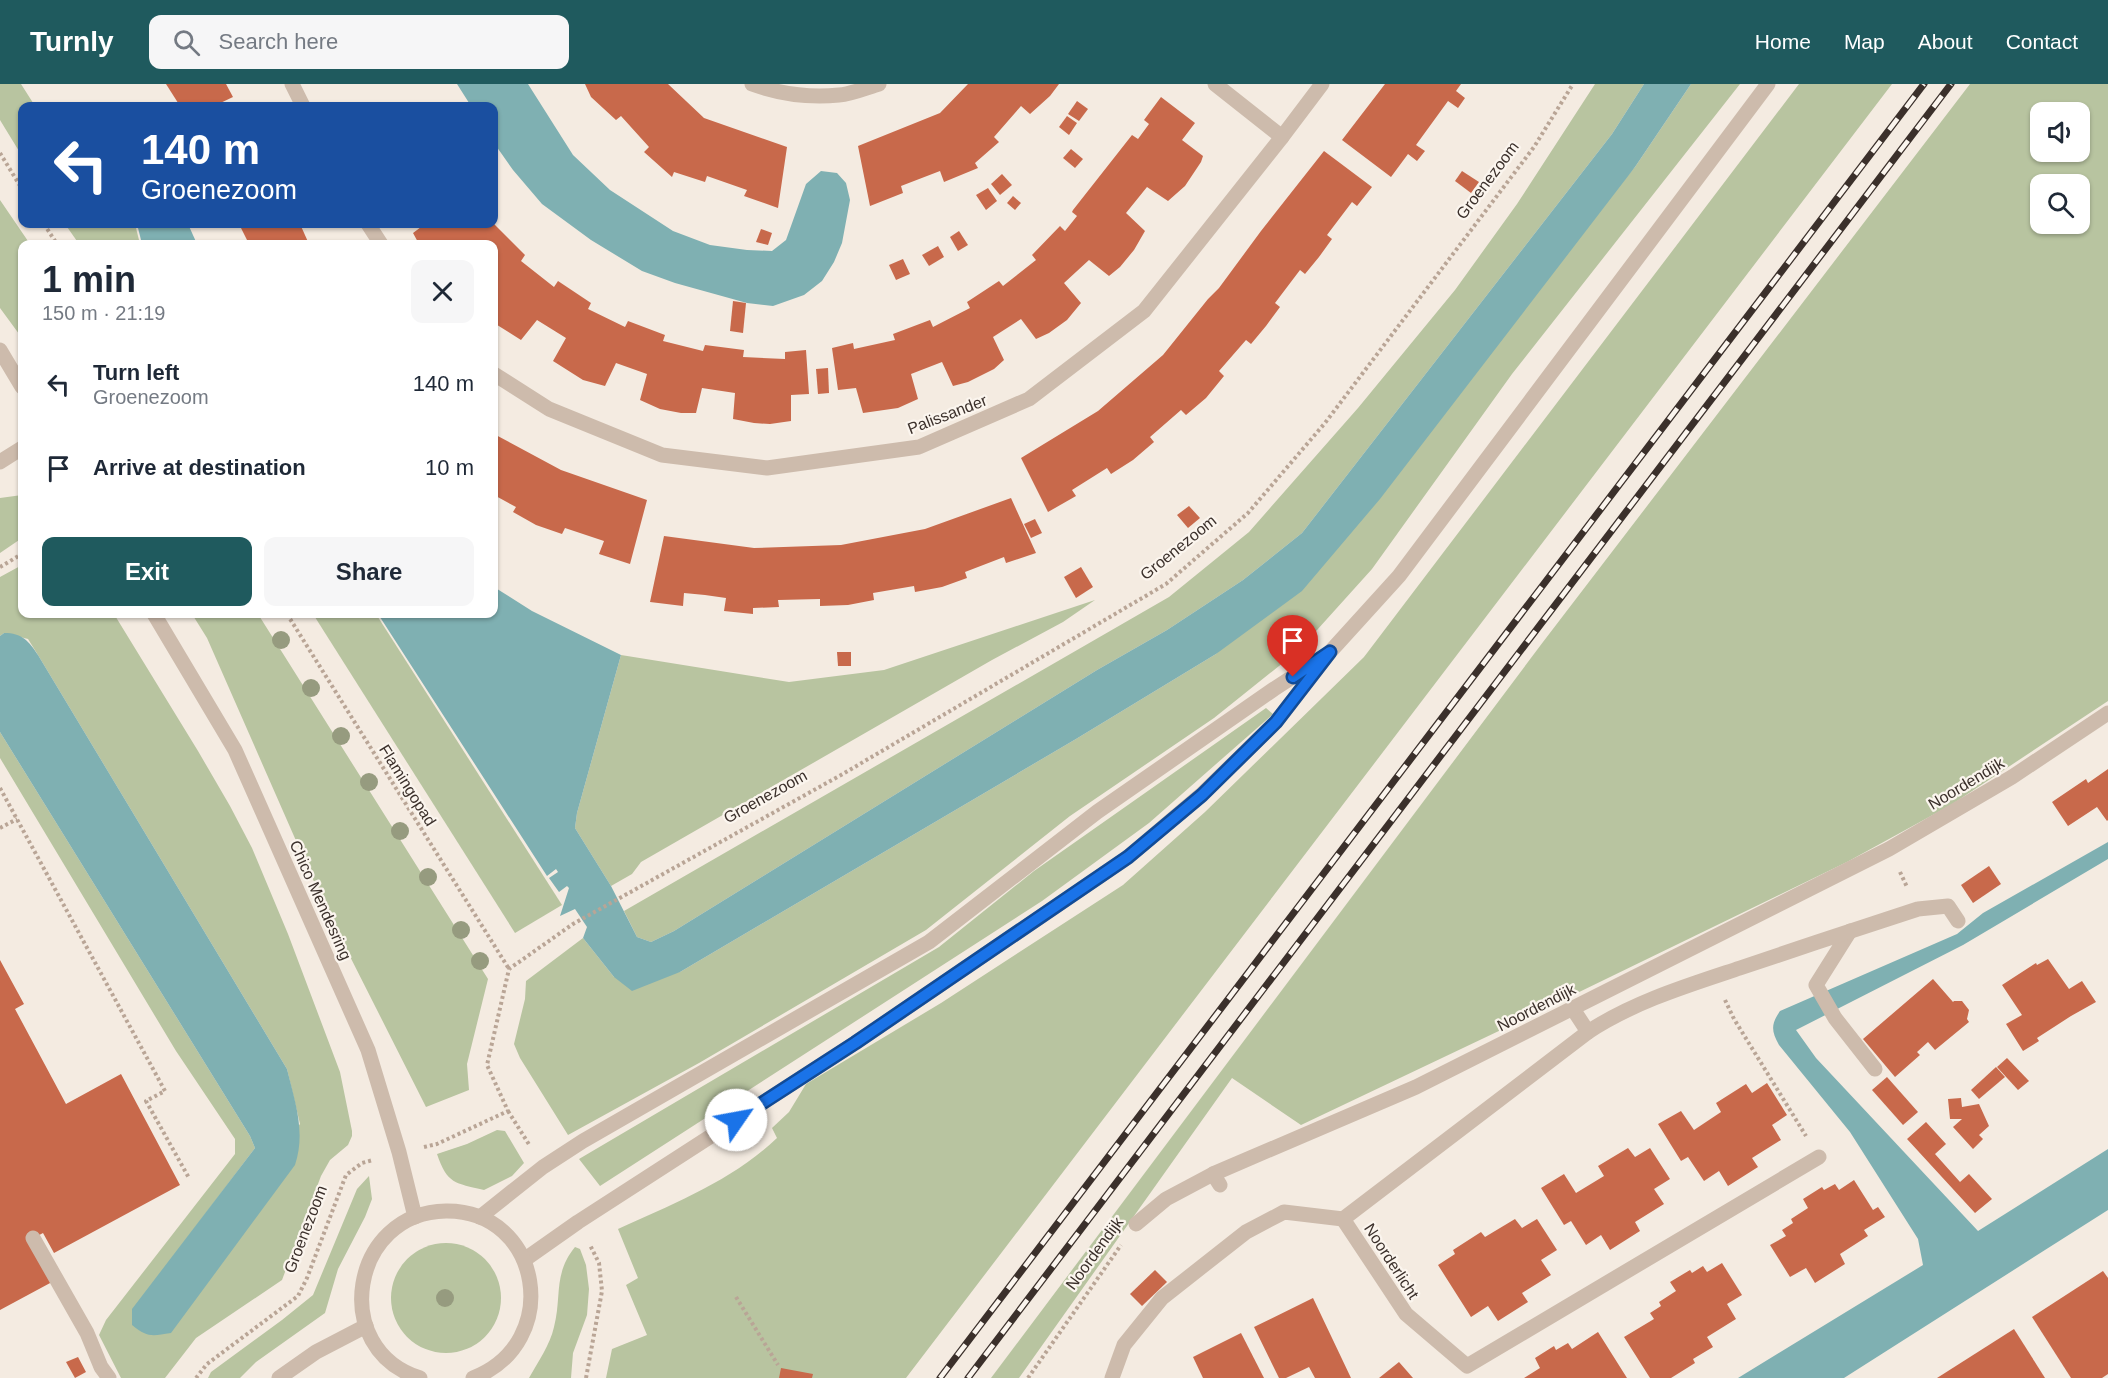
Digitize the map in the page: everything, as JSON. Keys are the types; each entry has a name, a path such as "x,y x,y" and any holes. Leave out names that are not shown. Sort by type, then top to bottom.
{"street":[{"path":"292,84 301,102"},
{"path":"752,84 796,96 840,95 879,84"},
{"path":"1215,84 1282,137"},
{"name":"Palissander","path":"498,377 549,409 662,455 767,468 919,447 1029,399 1144,311 1322,84"},
{"path":"524,1260 578,1222 855,1043 1128,857 1202,795 1276,722 1330,652 1399,576 1768,84"},
{"path":"0,350 18,380"},
{"path":"0,462 18,451"},
{"name":"Chico Mendesring","path":"156,618 235,750 368,1050 399,1152 415,1217"},
{"path":"480,1217 543,1167 583,1142 929,942 1097,812 1330,652"},
{"name":"Noordendijk","path":"1136,1224 1166,1199 1217,1180 1416,1087 1700,949 1889,849 2012,777 2108,713"},
{"path":"1573,1009 1588,1032 1644,1003 1714,977 1918,909 1948,906 1958,921"},
{"path":"1850,931 1816,985 1835,1018 1875,1069"},
{"name":"Noorderlicht","path":"1588,1032 1343,1219 1406,1314 1467,1366 1819,1157"},
{"path":"420,1378 397,1367 383,1355 373,1341 366,1326 361,1304 362,1282 368,1262 380,1243 396,1228 415,1217 430,1212 447,1211 464,1212 480,1217 506,1235 524,1260 532,1291 528,1322 513,1351 489,1375 473,1378"},
{"path":"1112,1378 1124,1345 1162,1298 1243,1227 1284,1212 1343,1219"},
{"path":"33,1238 87,1333 101,1367 109,1378"},
{"path":"279,1378 316,1352 366,1326"}],"path":[{"name":"Groenezoom","path":"196,1378 207,1364 298,1296 346,1175 362,1163 437,1144 508,1111 487,1065 509,969 573,924 841,776 1166,584 1248,513 1325,423 1534,147 1573,84"},
{"path":"0,153 18,182"},
{"path":"0,567 18,556"},
{"name":"Flamingopad","path":"290,618 509,969"},
{"path":"0,788 165,1090 146,1101 189,1178"},
{"path":"0,828 17,819"},
{"path":"1889,849 1918,909"},
{"path":"1734,1018 1819,1157"},
{"path":"578,1222 599,1263 602,1291 586,1378"},
{"name":"Noordendijk","path":"1028,1378 1136,1224"},
{"path":"736,1297 778,1365"}],"green space":[{"path":"0,84 21,84 32,102 18,102 18,149 0,120"},
{"path":"1595,84 1644,84 1612,134 1302,533 1243,580 1167,630 1097,670 674,931 651,942 637,937 624,911 1169,597 1249,532 1358,408 1455,290 1517,204"},
{"path":"1691,84 1740,84 1512,374 1372,569 1299,650 1214,718 1070,816 926,930 699,1063 568,1135 520,1058 514,1044 525,999 526,981 583,938 614,977 680,972 1216,654 1635,167"},
{"path":"1799,84 1892,84 906,1378 606,1378 612,1349 647,1335 626,1285 638,1278 618,1229 681,1201 741,1167 777,1138 772,1128 789,1112 806,1084 941,1003 1123,885 1205,812 1364,657"},
{"path":"1970,84 2108,84 2108,701 1951,805 1847,862 1301,1125 1232,1078 1019,1378 991,1378 1543,642"},
{"path":"0,200 27,240 18,240 18,333 0,308"},
{"path":"68,228 136,228 139,240 76,240"},
{"path":"18,496 18,541 0,553 0,498"},
{"path":"18,567 18,618 116,618 198,751 252,848 288,934 340,1072 352,1136 348,1145 330,1160 321,1176 282,1280 196,1338 165,1378 121,1378 99,1335 106,1320 235,1154 235,1139 176,1051 0,758 0,732 250,1136 255,1148 132,1311 300,1124 287,1069 38,655 28,639 4,633 0,636 0,577"},
{"path":"1095,600 1063,622 992,660 641,862 632,874 611,886 575,828 577,813 621,655 789,682 884,670"},
{"path":"194,618 261,618 488,979 467,1064 469,1090 426,1107 326,909 207,638"},
{"path":"316,618 379,618 562,905 515,933"},
{"path":"1266,708 1273,714 1149,823 1042,901 600,1186 579,1159 939,947 1034,871"},
{"path":"497,1130 505,1131 524,1163 512,1176 484,1190 453,1181 444,1171 437,1154 467,1144"},
{"path":"369,1176 372,1199 338,1269 325,1313 256,1362 240,1378 208,1378 211,1372 313,1295 357,1189"},
{"path":"446,1243 467,1247 485,1259 497,1277 501,1298 497,1319 485,1337 467,1349 446,1353 425,1349 407,1337 395,1319 391,1298 395,1277 407,1259 425,1247"},
{"path":"575,1247 580,1249 586,1265 589,1289 587,1315 573,1353 571,1378 529,1378 552,1334 561,1276 568,1257"}],"water":[{"path":"457,84 528,84 573,155 610,190 673,231 710,245 772,251 786,240 806,184 821,171 837,173 846,183 850,200 842,243 822,281 804,295 773,306 747,303 675,283 642,271 591,240 542,204 498,149 498,102 468,102"},
{"path":"1644,84 1691,84 1635,167 1380,499 1302,591 1216,654 1076,739 680,972 632,991 614,977 583,938 587,927 575,909 560,916 569,888 567,886 559,892 549,878 558,872 556,869 547,876 381,618 498,618 498,590 532,611 621,655 577,813 575,828 611,886 637,937 651,942 674,931 1097,670 1167,630 1243,580 1302,533 1612,134"},
{"path":"138,228 190,228 195,240 141,240"},
{"path":"4,633 16,634 24,639 38,655 287,1069 293,1093 300,1141 295,1165 171,1333 155,1335 142,1332 132,1325 132,1309 255,1148 250,1136 0,732 0,636"},
{"path":"2108,842 2108,859 1963,945 1796,1030 1816,1058 1978,1231 2108,1149 2108,1210 1844,1378 1738,1378 1923,1265 1918,1239 1850,1132 1779,1045 1773,1028 1780,1011 1957,934 1983,913"}],"building":[{"path":"166,84 226,84 233,97 222,102 177,102"},
{"path":"585,84 668,84 704,118 787,147 778,208 744,196 747,190 707,176 705,182 674,172 672,177 644,152 649,147 621,116 616,120 591,97"},
{"path":"968,84 1059,84 1050,96 1030,114 1021,106 994,137 999,142 975,163 978,168 944,182 940,171 901,186 903,193 870,206 858,146 940,113"},
{"path":"1385,84 1461,84 1456,91 1465,98 1458,108 1448,101 1416,145 1425,151 1417,161 1408,154 1391,177 1342,140"},
{"path":"1161,97 1195,123 1182,140 1203,156 1201,162 1185,186 1168,201 1147,187 1126,213 1145,231 1134,250 1120,267 1109,276 1089,260 1064,283 1081,303 1067,320 1036,339 1021,319 993,337 1004,360 994,369 968,382 953,386 942,362 911,374 918,399 898,408 863,413 856,388 838,390 832,348 853,343 854,349 895,340 893,334 930,320 933,327 970,308 967,302 999,281 1003,286 1036,260 1032,255 1060,226 1065,231 1077,216 1072,212 1073,210 1132,135 1138,139 1149,124 1144,120"},
{"path":"1077,101 1088,109 1079,121 1068,114"},
{"path":"1067,116 1077,123 1069,135 1059,127"},
{"path":"1071,149 1083,159 1075,168 1063,158"},
{"path":"1324,151 1372,187 1357,206 1352,202 1327,235 1332,239 1319,257 1305,274 1300,270 1275,303 1280,307 1251,344 1246,340 1219,371 1224,376 1206,398 1186,415 1181,410 1150,437 1154,442 1133,460 1111,474 1107,468 1072,490 1076,496 1048,512 1021,458 1098,411 1163,355 1219,288"},
{"path":"1462,171 1479,182 1471,193 1455,181"},
{"path":"1002,174 1012,185 1000,195 991,184"},
{"path":"988,188 997,201 986,210 976,195"},
{"path":"1013,196 1021,203 1015,210 1007,203"},
{"path":"241,228 302,228 307,240 247,240"},
{"path":"420,228 498,228 525,255 521,261 554,287 558,281 591,303 588,309 625,327 628,321 665,335 663,341 703,351 705,345 744,350 743,357 785,359 785,352 806,350 809,394 791,395 791,421 770,424 733,419 735,393 702,388 696,413 660,409 640,400 647,374 616,363 605,386 583,380 553,361 566,338 537,320 521,340 498,326 498,240 417,240 413,233"},
{"path":"761,229 772,233 768,245 756,242"},
{"path":"959,231 968,245 958,251 950,237"},
{"path":"938,246 944,257 929,266 922,255"},
{"path":"903,259 910,274 896,280 889,265"},
{"path":"733,301 746,303 743,333 730,331"},
{"path":"828,368 829,393 818,394 816,369"},
{"path":"498,436 561,470 647,500 630,564 599,554 604,541 565,528 562,534 536,525 513,512 516,507 498,497"},
{"path":"1011,498 1036,553 1006,563 1004,557 965,572 967,578 942,587 915,592 914,586 873,593 874,600 848,605 820,606 820,599 778,600 779,607 753,608 753,614 724,611 726,598 705,595 684,593 683,606 650,602 664,536 754,548 841,545 925,529"},
{"path":"1189,506 1200,518 1188,528 1177,515"},
{"path":"1035,519 1042,533 1031,538 1024,524"},
{"path":"1081,567 1093,587 1076,598 1064,577"},
{"path":"837,652 851,652 851,666 838,666"},
{"path":"2108,769 2108,820 2097,807 2068,826 2052,802 2086,779 2088,783"},
{"path":"1989,866 2001,884 1973,903 1961,885"},
{"path":"2048,959 2069,989 2082,981 2096,1002 2037,1038 2039,1041 2023,1051 2006,1024 2022,1015 2002,985 2036,963 2037,965"},
{"path":"0,960 24,1004 15,1009 66,1104 121,1074 180,1185 54,1253 43,1233 30,1240 52,1282 0,1310"},
{"path":"1933,979 1953,1002 1962,1001 1969,1010 1967,1019 1969,1022 1935,1050 1928,1042 1917,1052 1920,1055 1895,1077 1863,1039"},
{"path":"2007,1058 2029,1081 2018,1090 1997,1067"},
{"path":"1996,1067 2005,1077 1979,1099 1971,1090"},
{"path":"1887,1077 1918,1112 1903,1125 1872,1090"},
{"path":"1767,1083 1787,1115 1772,1125 1781,1140 1752,1158 1758,1167 1728,1186 1719,1171 1704,1181 1688,1157 1681,1161 1658,1124 1681,1111 1694,1130 1721,1112 1716,1103 1746,1084 1752,1093"},
{"path":"1961,1098 1962,1107 1979,1104 1989,1126 1979,1135 1983,1139 1973,1149 1953,1127 1962,1119 1950,1119 1948,1099"},
{"path":"1926,1122 1946,1144 1935,1154 1960,1182 1969,1174 1992,1199 1975,1213 1907,1139"},
{"path":"1628,1148 1635,1157 1650,1148 1670,1179 1654,1189 1664,1204 1635,1222 1640,1231 1610,1250 1601,1235 1586,1245 1571,1221 1564,1225 1541,1188 1564,1174 1576,1193 1604,1176 1598,1166"},
{"path":"1854,1180 1873,1210 1878,1207 1885,1217 1864,1230 1868,1236 1840,1254 1845,1264 1815,1283 1806,1268 1790,1277 1770,1245 1786,1236 1782,1230 1793,1223 1791,1219 1808,1208 1803,1199 1822,1187 1824,1190 1835,1184 1839,1190"},
{"path":"1515,1219 1522,1228 1537,1219 1557,1250 1541,1260 1551,1275 1522,1293 1528,1302 1498,1321 1488,1306 1471,1317 1438,1265 1455,1254 1453,1250 1481,1232 1485,1237"},
{"path":"1722,1263 1742,1295 1727,1304 1736,1319 1707,1337 1713,1347 1693,1359 1695,1363 1671,1378 1650,1378 1624,1337 1654,1319 1650,1313 1661,1306 1659,1302 1676,1291 1670,1282 1690,1270 1692,1273 1703,1266 1707,1272"},
{"path":"1155,1270 1167,1282 1142,1306 1130,1294"},
{"path":"2103,1271 2108,1278 2108,1374 2102,1378 2071,1378 2032,1317"},
{"path":"1313,1298 1351,1378 1315,1378 1309,1367 1286,1378 1279,1378 1254,1327"},
{"path":"2014,1329 2045,1378 1937,1378"},
{"path":"1598,1332 1627,1378 1524,1378 1540,1368 1535,1358 1554,1346 1556,1350 1568,1343 1572,1349"},
{"path":"1241,1333 1264,1378 1203,1378 1193,1357"},
{"path":"78,1357 86,1372 75,1378 66,1362"},
{"path":"1399,1362 1413,1378 1379,1378"},
{"path":"781,1368 813,1374 812,1378 779,1378"}],"railway":[{"path":"940,1378 1924,84"},
{"path":"968,1378 1951,84"}],"route":[{"path":"736,1120 855,1043 1128,857 1202,795 1276,722 1330,652 1293,677"}]}
